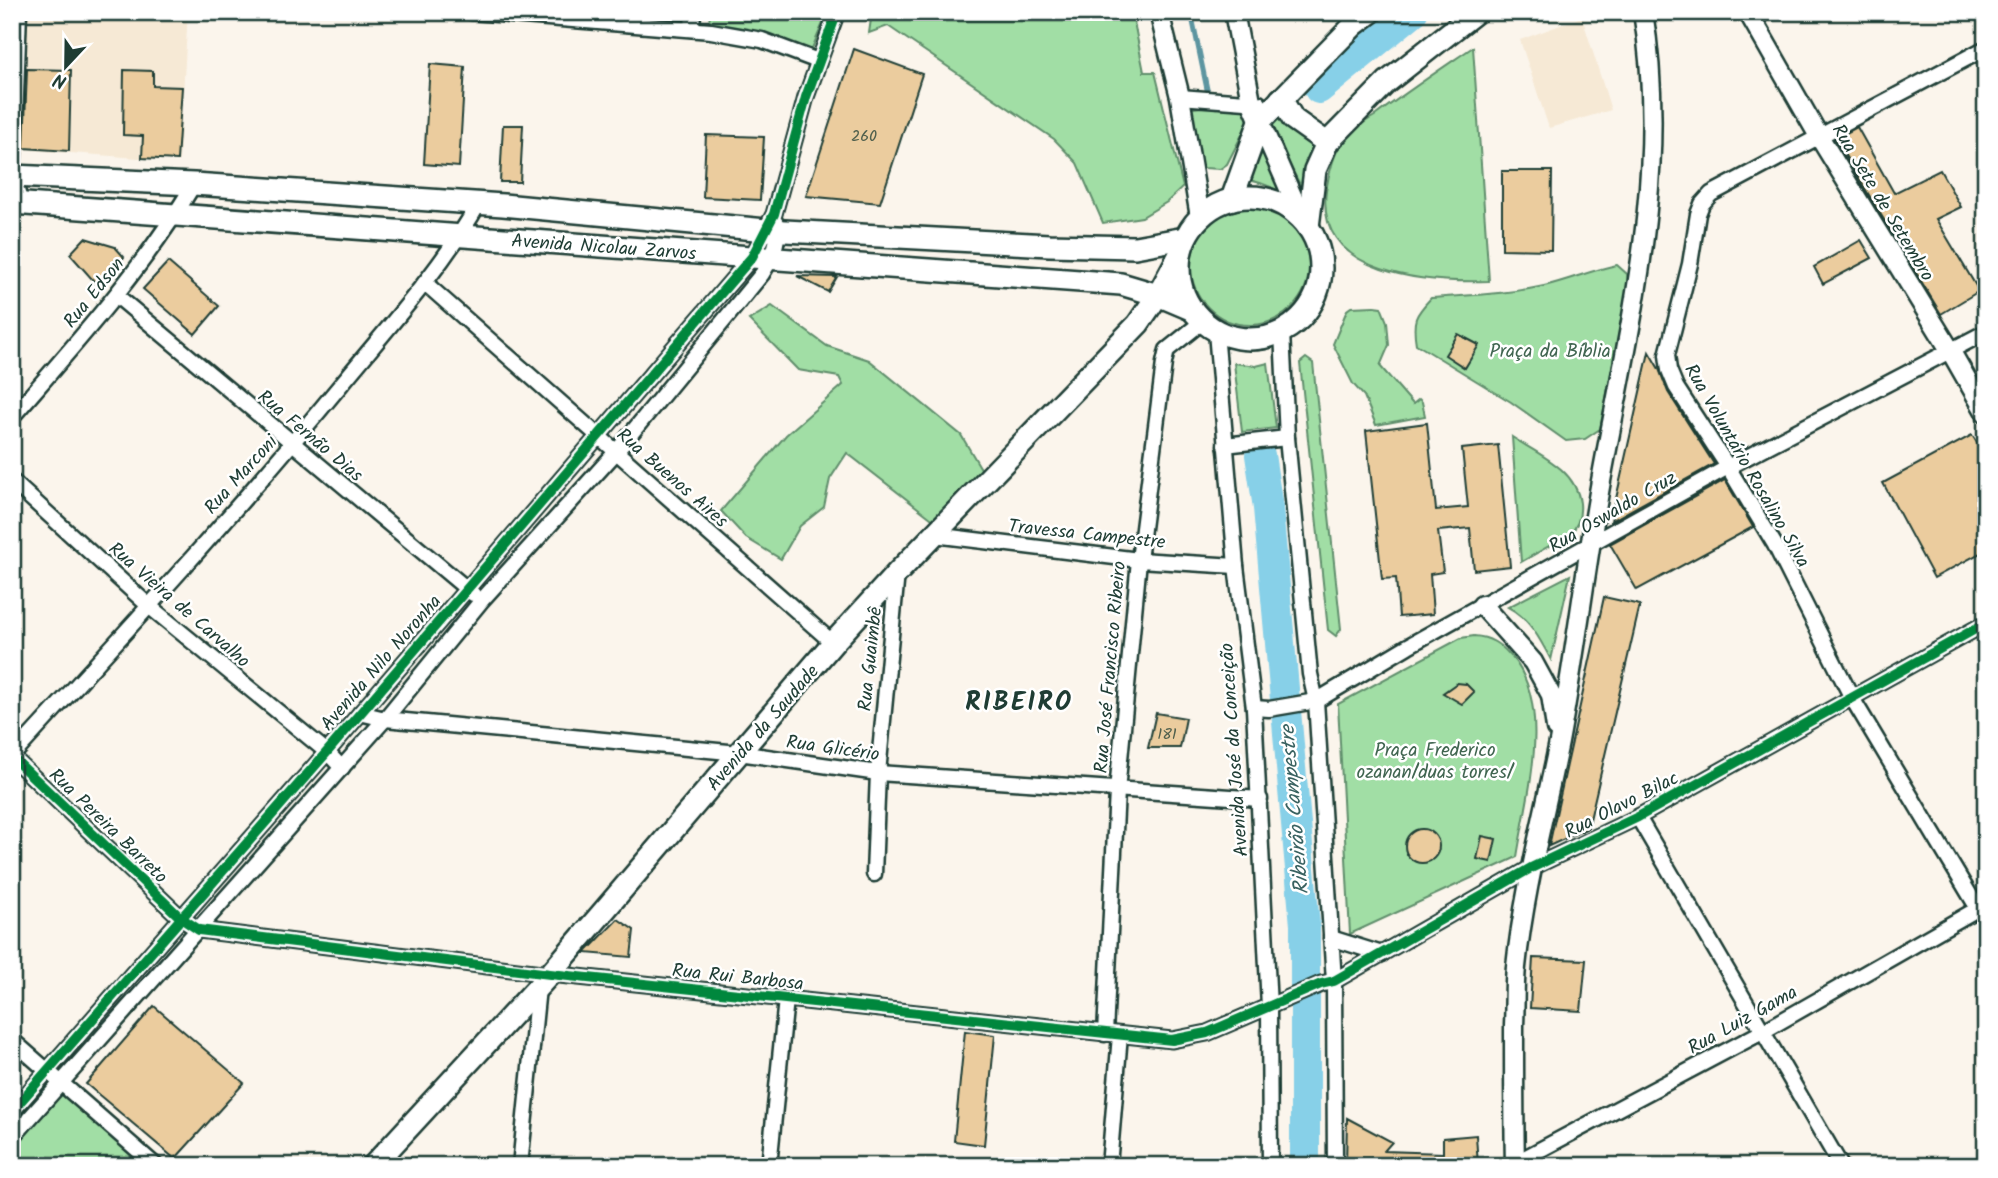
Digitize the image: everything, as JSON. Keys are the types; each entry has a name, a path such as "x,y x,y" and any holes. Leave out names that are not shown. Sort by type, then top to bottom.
{"main road":[{"path":"1232,199 1271,109 1355,24 1371,12"},
{"path":"1305,224 1315,170 1327,143 1388,82 1476,12"},
{"path":"1271,109 1327,143"},
{"name":"Avenida Nicolau Zarvos","path":"13,176 194,184 1104,248 1182,247"},
{"path":"1251,197 1270,200 1288,208 1305,224 1319,253 1320,281 1315,298 1305,314 1282,332 1266,338 1233,338 1203,321 1182,293 1178,274 1182,247 1200,217 1214,206 1232,199 1251,197"},
{"name":"Avenida Nicolau Zarvos","path":"16,204 1121,284 1158,295 1203,321"},
{"name":"Avenida da Saudade","path":"373,1166 544,981 833,643 897,573 1113,353 1158,295 1182,247"}],"street":[{"path":"16,204 13,176 19,12"},
{"path":"472,12 692,29 762,40 818,61"},
{"path":"692,29 693,12"},
{"name":"Avenida Nilo Noronha","path":"12,1138 385,719 482,600 615,452 762,274 762,258 818,61 837,12"},
{"path":"1158,12 1180,97 1200,217"},
{"path":"1234,12 1251,101"},
{"path":"1515,1164 1515,969 1531,869 1559,742 1591,543 1635,306 1652,166 1652,92 1643,12"},
{"name":"Rua Sete de Setembro","path":"1748,12 1820,138 1986,413"},
{"path":"1820,138 1986,48"},
{"path":"1180,97 1251,101 1271,109 1305,224"},
{"name":"Rua Voluntário Rosalino Silva","path":"1820,138 1711,194 1702,204 1667,355 1669,370 1676,387 1775,545 1852,698 1982,906 1986,922"},
{"name":"Rua Edson","path":"12,417 117,296 176,215 194,184"},
{"name":"Rua Marconi","path":"12,757 292,444 425,283 461,235 479,203"},
{"name":"Avenida Nilo Noronha","path":"12,1111 599,437 762,258"},
{"name":"Rua Buenos Aires","path":"425,283 833,643"},
{"name":"Rua Fernão Dias","path":"117,296 466,590 482,600"},
{"name":"Avenida José da Conceição","path":"1203,321 1225,445 1236,566 1262,709 1260,799 1276,1005 1270,1166"},
{"name":"Rua José Francisco Ribeiro","path":"1109,1166 1117,791 1139,560 1167,350 1203,321"},
{"path":"1282,332 1287,438 1310,674 1309,703 1331,938 1327,983 1335,1166"},
{"name":"Rua Oswaldo Cruz","path":"1262,709 1309,703 1728,467 1986,332"},
{"path":"1225,445 1287,438"},
{"name":"Rua Vieira de Carvalho","path":"12,481 149,606 327,752 342,768"},
{"name":"Travessa Campestre","path":"934,535 1139,560 1236,566"},
{"name":"Rua Guaimbê","path":"874,874 878,773 897,573"},
{"path":"1482,605 1533,662 1550,695 1559,742"},
{"name":"Rua Olavo Bilac","path":"1276,1005 1327,983 1531,869 1638,817 1986,623"},
{"name":"Rua Glicério","path":"360,713 385,719 739,753 878,773 1260,799"},
{"name":"Rua Pereira Barreto","path":"12,757 181,918 199,930"},
{"path":"1638,817 1842,1166"},
{"name":"Rua Luiz Gama","path":"1515,1164 1762,1032 1982,906"},
{"name":"Rua Rui Barbosa","path":"199,930 544,981 786,999 1172,1040 1207,1033 1276,1005"},
{"path":"1331,938 1382,954"},
{"path":"520,1166 544,981"},
{"path":"769,1166 786,999"},
{"path":"12,1040 156,1166"}],"shaded area":[{"path":"22,12 188,12 179,161 17,149"},
{"path":"1582,17 1611,110 1549,128 1520,40"}],"green space":[{"path":"710,12 828,12 810,53 709,23"},
{"path":"872,12 1132,12 1144,72 1155,72 1183,187 1167,202 1142,217 1103,223 1077,163 1054,139 888,26 869,33"},
{"path":"1473,47 1489,281 1437,280 1409,276 1381,269 1357,258 1339,242 1327,220 1326,191 1330,170 1339,148 1352,130"},
{"path":"1245,102 1251,117 1227,164 1220,169 1204,168 1198,161 1185,109"},
{"path":"1282,114 1317,145 1307,167 1302,189 1271,128 1270,120"},
{"path":"1264,150 1288,197 1268,186 1245,180"},
{"path":"1250,207 1273,211 1292,224 1305,243 1309,266 1305,289 1292,308 1273,321 1250,325 1227,321 1208,308 1195,289 1191,266 1195,243 1208,224 1227,211"},
{"name":"Praça da Bíblia","path":"1617,265 1627,274 1628,287 1600,429 1585,439 1566,441 1511,402 1416,344 1416,318 1431,298 1530,289"},
{"path":"772,306 827,346 869,360 961,435 983,472 936,522 847,453 830,479 824,507 800,526 781,559 746,538 721,511 786,435 843,385 839,377 798,370 749,320"},
{"path":"1351,307 1381,307 1387,322 1389,345 1380,366 1413,404 1419,399 1422,402 1425,416 1376,425 1364,396 1353,384 1333,344 1347,310"},
{"path":"1306,358 1313,363 1341,629 1336,636 1328,630 1300,363"},
{"path":"1234,363 1256,366 1268,363 1276,428 1242,432"},
{"path":"1512,437 1544,456 1564,472 1577,491 1580,503 1578,520 1570,534 1521,562"},
{"path":"1570,575 1551,660 1528,623 1508,607"},
{"name":"Praça Frederico ozanan/duas torres/","path":"1474,636 1494,642 1510,655 1524,675 1531,699 1534,753 1517,857 1350,934 1338,704 1461,638"},
{"path":"61,1084 152,1166 12,1166 12,1140"}],"building":[{"path":"854,49 922,74 880,203 806,196"},
{"path":"430,64 465,67 459,167 424,164"},
{"path":"27,69 71,70 69,151 24,148"},
{"path":"124,70 153,71 153,86 182,87 177,160 142,158 143,136 123,135"},
{"path":"503,125 523,125 520,182 500,182"},
{"path":"1857,127 1894,193 1940,170 1961,207 1936,219 1979,291 1941,314 1835,139"},
{"path":"706,135 764,137 760,200 703,197"},
{"path":"1502,171 1552,171 1551,250 1502,249"},
{"path":"85,238 115,247 124,257 99,287 70,254"},
{"path":"1861,240 1872,258 1823,284 1814,267"},
{"path":"168,262 219,306 195,334 143,289"},
{"path":"797,276 837,277 828,292"},
{"path":"1458,334 1479,345 1465,368 1445,355"},
{"path":"1649,352 1668,392 1714,464 1611,521"},
{"path":"1427,423 1436,510 1468,507 1462,449 1498,445 1510,566 1474,570 1470,528 1438,531 1443,572 1430,574 1433,614 1399,617 1396,578 1382,579 1366,431"},
{"path":"1972,435 1986,457 1986,550 1934,578 1883,483"},
{"path":"1725,480 1753,527 1637,590 1610,544"},
{"path":"1604,597 1640,605 1588,828 1549,846"},
{"path":"1457,683 1466,684 1474,692 1462,704 1443,693"},
{"path":"1156,713 1186,718 1180,748 1148,748"},
{"path":"1422,829 1434,834 1439,846 1434,858 1422,863 1410,858 1405,846 1410,834"},
{"path":"1482,836 1496,839 1491,862 1477,859"},
{"path":"618,919 634,930 631,957 585,953"},
{"path":"1533,958 1586,960 1581,1011 1530,1008"},
{"path":"154,1006 244,1083 175,1159 86,1084"},
{"path":"965,1031 995,1035 984,1145 954,1141"},
{"path":"1347,1118 1392,1142 1384,1151 1443,1153 1443,1138 1476,1135 1478,1166 1346,1166"}],"waterway":[{"path":"1191,12 1208,94"},
{"name":"Ribeirão Campestre","path":"1319,89 1413,12"},
{"name":"Ribeirão Campestre","path":"1260,455 1268,508 1305,925 1305,1166"}],"cycle path":[{"path":"12,1111 327,752 752,257 774,214 806,97 837,12"},
{"path":"12,757 181,918 199,930 550,974 1172,1040 1207,1033 1321,984 1334,981 1531,868 1638,817 1986,623"}],"district":[{"name":"RIBEIRO","path":"1019,701"}]}
